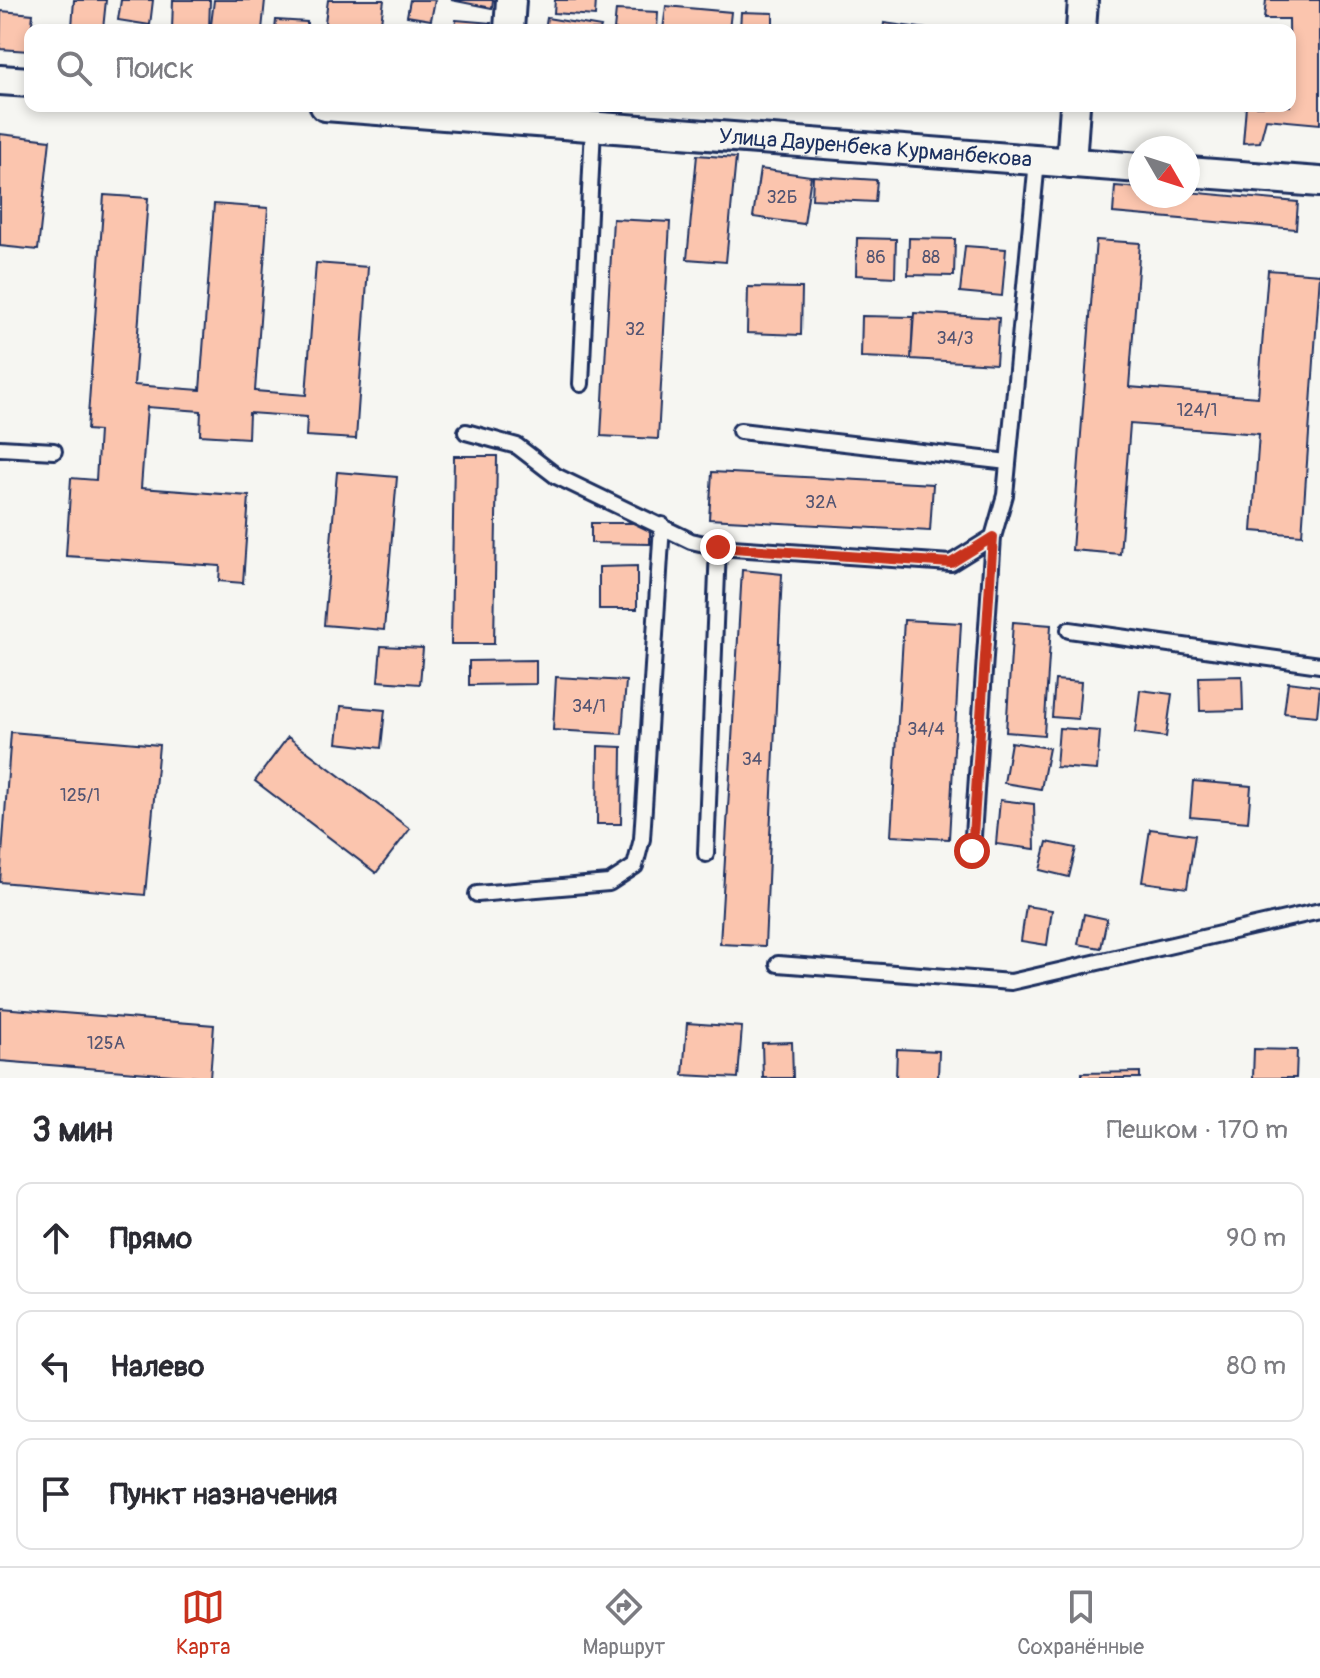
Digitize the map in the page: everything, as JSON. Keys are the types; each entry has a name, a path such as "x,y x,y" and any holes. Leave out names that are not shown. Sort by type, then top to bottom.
{"street":[{"path":"509,24 511,0"},
{"path":"1081,24 1083,0"},
{"path":"0,80 24,82"},
{"name":"Улица Дауренбека Курманбекова","path":"478,112 593,127 1128,167"},
{"path":"1071,163 1075,112"},
{"path":"1200,173 1320,182"}],"lane":[{"path":"581,384 593,127"},
{"path":"972,851 993,537 1005,495 1037,161"},
{"path":"740,431 1008,462"},
{"path":"466,432 517,446 556,476 691,541 718,547 951,563 993,537"},
{"path":"0,448 54,451"},
{"path":"477,894 609,883 635,866 642,839 662,525"},
{"path":"706,854 718,547"},
{"path":"1069,630 1320,665"},
{"path":"778,964 1011,982 1320,911"}],"building":[{"path":"74,0 106,0 104,24 72,24"},
{"path":"121,0 153,0 150,24 118,20"},
{"path":"173,0 210,0 209,24 172,24"},
{"path":"214,0 265,0 263,24 211,24"},
{"path":"328,0 384,0 381,24 325,24"},
{"path":"410,0 435,0 431,20 407,16"},
{"path":"451,0 493,0 492,8"},
{"path":"555,0 596,0 595,16 554,13"},
{"path":"1266,0 1320,0 1320,124 1266,119 1260,142 1243,143 1246,112 1296,112 1296,24 1289,24 1289,19 1264,19"},
{"path":"666,6 731,12 730,24 664,24"},
{"path":"616,10 658,12 657,24 615,24"},
{"path":"1,11 33,14 32,24 24,24 24,51 0,49"},
{"path":"741,12 773,13 773,24 740,24"},
{"path":"547,18 583,24 546,24"},
{"path":"276,20 307,22 307,24 276,24"},
{"path":"456,20 491,23 491,24 456,24"},
{"path":"0,134 50,140 38,250 0,246"},
{"path":"697,155 736,158 726,262 687,259"},
{"path":"760,169 811,176 804,224 753,217"},
{"path":"813,176 877,180 875,202 812,199"},
{"path":"1115,186 1128,187 1128,208 1200,208 1200,193 1298,202 1296,229 1113,213"},
{"path":"104,195 148,198 134,385 200,390 214,204 268,208 255,391 306,395 316,263 368,267 356,439 306,436 307,417 249,413 248,438 200,435 201,411 147,407 141,488 249,496 243,583 219,581 220,566 66,556 71,478 96,480 99,431 87,430"},
{"path":"613,219 670,222 658,439 601,436"},
{"path":"857,238 896,239 895,277 856,275"},
{"path":"909,238 955,239 954,276 908,275"},
{"path":"1096,240 1140,243 1129,387 1258,397 1268,270 1320,274 1302,535 1252,531 1259,434 1130,424 1120,554 1072,550"},
{"path":"965,246 1006,249 1002,296 960,292"},
{"path":"748,287 802,288 801,335 747,333"},
{"path":"914,313 999,318 996,364 911,359"},
{"path":"862,316 913,317 911,359 861,357"},
{"path":"454,456 497,456 494,644 451,644"},
{"path":"337,472 397,477 384,630 324,625"},
{"path":"712,472 933,484 930,531 709,519"},
{"path":"591,523 650,523 650,544 591,543"},
{"path":"637,566 637,609 599,609 599,567"},
{"path":"742,570 782,574 765,946 720,944"},
{"path":"904,620 961,623 949,839 891,836"},
{"path":"1013,622 1051,625 1044,735 1006,732"},
{"path":"381,646 423,648 420,684 378,681"},
{"path":"536,660 536,684 469,685 469,661"},
{"path":"1242,676 1243,710 1200,711 1199,677"},
{"path":"556,677 626,681 622,734 553,730"},
{"path":"1055,680 1081,682 1078,719 1052,717"},
{"path":"1288,682 1320,686 1317,716 1284,713"},
{"path":"1140,690 1172,694 1166,737 1135,733"},
{"path":"341,706 385,710 381,748 337,743"},
{"path":"1059,728 1100,731 1097,770 1056,767"},
{"path":"11,732 159,745 145,895 0,882"},
{"path":"288,737 410,829 376,873 255,781"},
{"path":"1011,742 1049,748 1041,789 1004,783"},
{"path":"598,746 622,747 621,824 597,824"},
{"path":"1193,781 1251,786 1248,822 1190,817"},
{"path":"1000,800 1034,804 1035,849 996,844"},
{"path":"1150,829 1195,835 1187,888 1142,882"},
{"path":"1047,842 1076,848 1069,877 1040,870"},
{"path":"1026,906 1052,910 1047,945 1021,941"},
{"path":"1084,914 1107,919 1101,948 1078,944"},
{"path":"0,1008 214,1025 210,1078 0,1061"},
{"path":"687,1023 742,1027 738,1078 683,1075"},
{"path":"792,1042 793,1078 763,1078 762,1043"},
{"path":"897,1049 939,1051 938,1078 896,1078"},
{"path":"1254,1049 1297,1050 1296,1078 1253,1078"},
{"path":"1140,1072 1140,1078 1082,1078 1082,1073"}],"route":[{"path":"718,547 951,563 993,537 972,851"}]}
